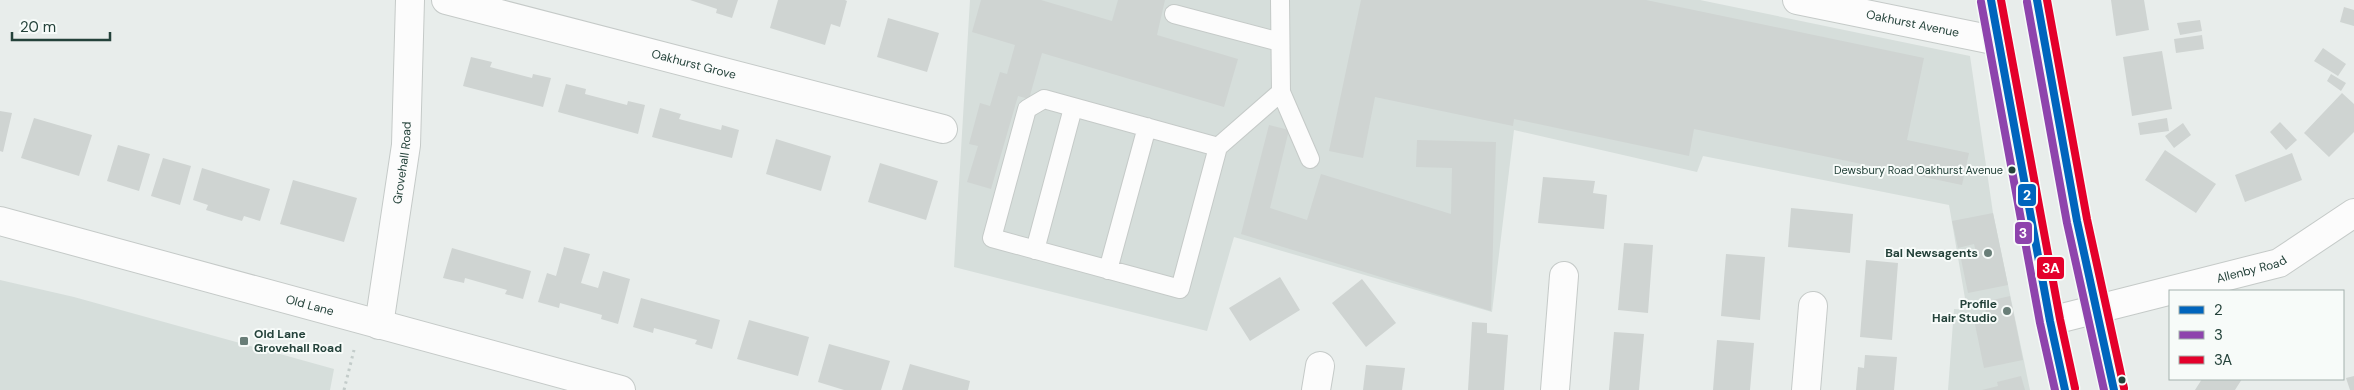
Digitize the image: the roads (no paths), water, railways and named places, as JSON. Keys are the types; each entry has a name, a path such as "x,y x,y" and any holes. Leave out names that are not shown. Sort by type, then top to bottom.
{"main road":[{"path":"1990,0 2050,321 2065,390"},
{"path":"2037,0 2094,310 2114,390"}],"street":[{"name":"Grovehall Road","path":"370,322 406,145 410,0"},
{"name":"Oakhurst Grove","path":"446,0 943,129"},
{"name":"Oakhurst Avenue","path":"1797,0 1998,41"},
{"name":"Allenby Road","path":"2173,290 2279,263 2354,213"},
{"name":"Old Lane","path":"0,223 620,390"},
{"path":"1555,390 1564,276"},
{"name":"Allenby Road","path":"2050,321 2169,291"},
{"path":"1806,390 1814,306"}],"lane":[{"path":"1280,0 1281,92 1310,159"},
{"path":"1174,14 1280,42"},
{"path":"1218,147 1044,99 1027,109 992,238 1180,289 1218,147 1281,92"},
{"path":"1034,250 1073,108"},
{"path":"1108,270 1147,128"}],"place":[{"name":"Dewsbury Road Oakhurst Avenue","path":"2012,170"},
{"name":"Bal Newsagents","path":"1988,253"},
{"name":"Profile Hair Studio","path":"2007,311"},
{"name":"Old Lane Grovehall Road","path":"244,341"}]}
